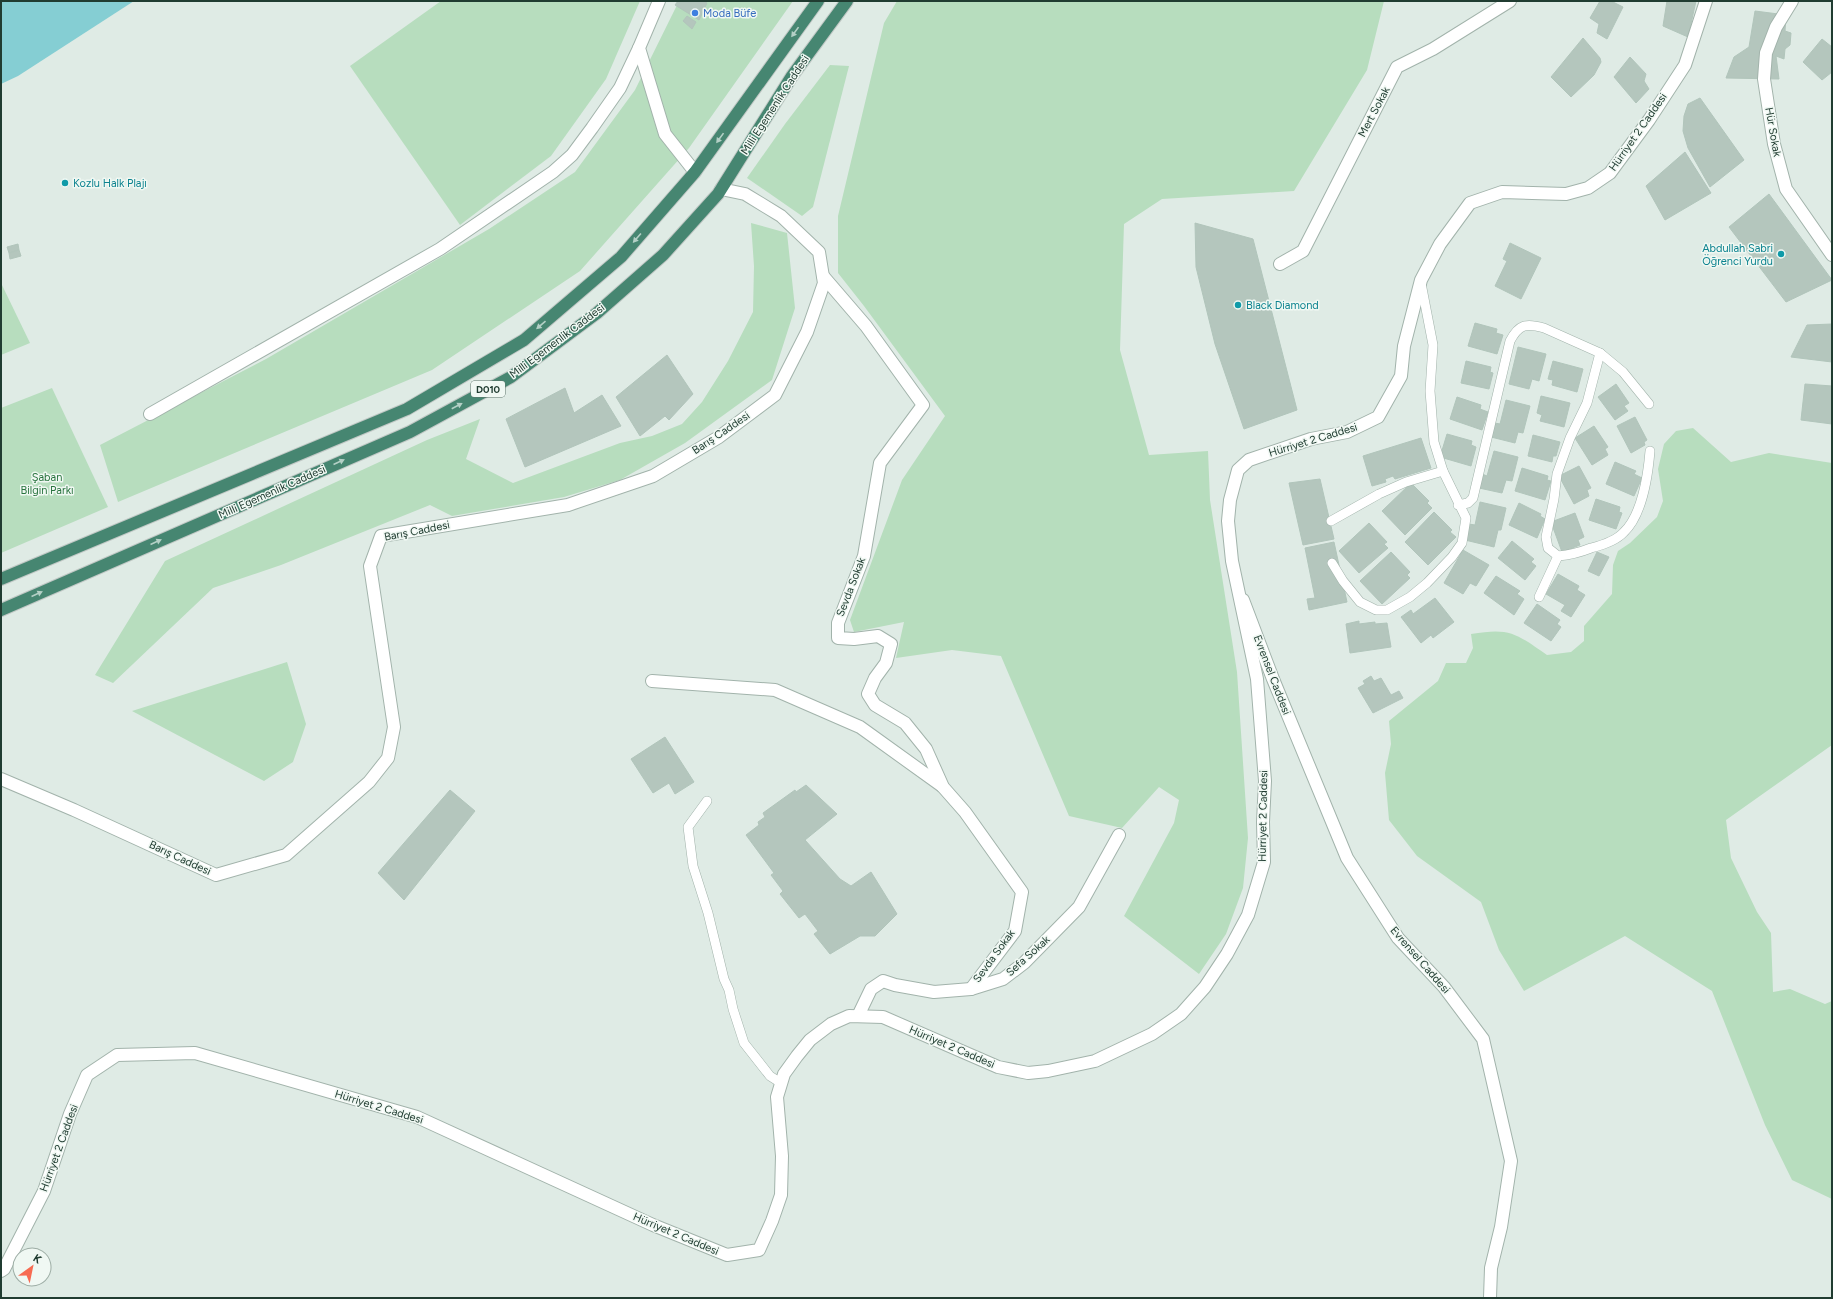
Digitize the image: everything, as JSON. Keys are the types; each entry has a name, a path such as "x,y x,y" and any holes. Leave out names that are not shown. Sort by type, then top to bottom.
{"highway":[{"name":"Milli Egemenlik Caddesi","path":"1,580 407,409 524,340 621,257 695,172 818,1"},
{"name":"Milli Egemenlik Caddesi","path":"1,610 410,432 511,377 596,313 663,255 721,189 792,76 847,1"}],"street":[{"path":"150,414 440,248 553,172 572,155 620,88 659,1"},
{"name":"Mert Sokak","path":"1280,264 1303,251 1397,67 1433,49 1510,1"},
{"name":"Hürriyet 2 Caddesi","path":"1,1271 4,1269 44,1191 70,1114 87,1075 117,1055 195,1053 417,1117 653,1225 727,1255 759,1250 772,1221 781,1195 782,1156 777,1097 781,1083 784,1074 810,1040 830,1024 849,1016 883,1018 998,1067 1028,1073 1048,1071 1095,1061 1152,1034 1181,1014 1206,987 1227,954 1248,915 1264,862 1263,822 1265,781 1257,679 1240,593 1232,562 1228,521 1230,500 1238,470 1249,460 1311,439 1347,432 1378,417 1401,376 1404,346 1421,280 1440,244 1470,203 1502,192 1566,194 1588,188 1610,172 1649,120 1685,65 1706,1"},
{"name":"Hür Sokak","path":"1792,1 1776,27 1766,53 1764,79 1774,144 1786,189 1832,255"},
{"path":"639,48 665,134 695,172"},
{"name":"Barış Caddesi","path":"1,779 74,810 216,875 286,855 368,782 388,758 394,727 370,566 381,536 568,505 653,476 719,437 775,395 807,332 824,283 819,252 781,216 746,194 721,189"},
{"name":"Sevda Sokak","path":"823,276 866,326 923,405 880,463 864,556 838,623 838,638 854,639 878,636 891,644 886,663 875,678 868,694 875,706 905,723 926,749 943,787 965,812 1022,892 1015,931 971,989"},
{"name":"Evrensel Caddesi","path":"1240,593 1273,679 1347,858 1398,938 1444,987 1483,1039 1511,1162 1501,1227 1491,1268 1490,1298"},
{"path":"652,681 775,690 860,727 943,787"},
{"name":"Sefa Sokak","path":"858,1016 871,989 882,981 895,985 934,992 971,989 1003,979 1024,963 1080,907 1119,835"}],"lane":[{"path":"1332,563 1343,581 1360,602 1376,610 1387,610 1410,597 1427,583 1452,557 1462,543 1466,518 1458,506 1443,471 1434,442 1430,391 1433,345 1421,280"},
{"path":"1458,506 1468,503 1473,498 1510,341 1515,332 1523,325 1535,326 1600,353 1623,372 1649,404"},
{"path":"1600,353 1587,403 1570,438 1557,474 1553,505 1546,536 1548,548 1558,556 1572,554 1604,544 1624,533 1636,515 1648,470 1650,451"},
{"path":"1331,521 1380,494 1400,485 1443,471"},
{"path":"1539,597 1558,556"},
{"path":"707,801 688,828 693,866 708,913 724,979 729,990 733,1009 744,1043 770,1076 781,1083"}],"green space":[{"path":"441,1 640,1 606,79 551,156 460,225 350,66"},
{"path":"679,1 793,1 689,148 580,271 432,370 118,502 100,445 266,359 489,229 575,172 635,90"},
{"path":"897,1 1384,1 1367,70 1294,191 1162,199 1124,224 1120,350 1149,455 1208,451 1210,500 1237,672 1248,838 1243,888 1226,934 1199,974 1124,916 1174,823 1179,800 1159,787 1122,828 1069,816 1001,656 952,650 896,658 904,622 854,632 850,620 902,480 945,416 838,273 838,216 884,23"},
{"path":"830,65 849,66 813,207 802,216 747,178 785,124"},
{"path":"751,223 787,233 795,308 772,380 685,443 620,480 564,497 452,516 430,505 281,565 213,588 113,683 95,675 165,561 427,440 480,419 466,459 513,483 620,443 652,436 682,424 702,402 728,361 753,312 754,266"},
{"path":"1,283 30,343 1,355"},
{"name":"Şaban Bilgin Parkı","path":"52,388 108,507 1,553 1,408"},
{"path":"1693,428 1731,462 1769,453 1832,463 1832,745 1726,820 1731,858 1757,912 1771,933 1773,992 1790,989 1825,1004 1832,1001 1832,1199 1792,1180 1765,1125 1712,991 1625,936 1524,991 1499,950 1481,902 1417,856 1389,820 1385,773 1391,744 1389,721 1438,681 1446,663 1466,663 1473,648 1471,634 1495,631 1512,634 1520,637 1547,655 1571,652 1584,641 1584,626 1612,594 1613,565 1618,551 1630,543 1657,517 1663,501 1658,469 1664,444 1676,431"},
{"path":"287,662 306,724 293,762 264,781 132,711"}],"water":[{"path":"1,1 134,1 18,76 1,84"}],"building":[{"name":"Moda Büfe","path":"678,1 703,1 707,3 699,20 675,5"},
{"path":"1600,1 1611,1 1623,7 1607,39 1597,33 1599,24 1590,18"},
{"path":"1667,1 1696,1 1688,37 1663,26"},
{"path":"1755,11 1786,15 1785,31 1791,33 1790,45 1785,49 1784,59 1776,56 1779,79 1726,78 1734,57 1749,47"},
{"path":"687,16 696,22 692,29 683,21"},
{"path":"1583,38 1600,58 1601,62 1594,75 1571,97 1551,77"},
{"path":"1822,39 1832,47 1832,72 1822,80 1803,62"},
{"path":"1630,57 1646,74 1644,81 1649,89 1636,103 1614,77"},
{"path":"1700,98 1744,160 1710,187 1688,148 1683,131 1684,116 1688,104"},
{"path":"1685,152 1711,193 1665,220 1646,186"},
{"name":"Abdullah Sabri Öğrenci Yurdu","path":"1769,194 1832,280 1786,302 1729,227"},
{"name":"Black Diamond","path":"1195,223 1253,239 1297,410 1244,429 1215,344 1196,267"},
{"path":"1510,243 1541,258 1521,299 1495,286 1507,261 1503,259"},
{"path":"18,244 19,250 9,253 7,247"},
{"path":"19,250 21,256 10,259 9,253"},
{"path":"1475,323 1497,329 1496,333 1503,335 1497,354 1468,346"},
{"path":"1832,324 1832,362 1791,357 1807,325"},
{"path":"1518,347 1546,354 1539,381 1532,379 1529,389 1509,384"},
{"path":"667,355 693,394 669,420 665,416 640,436 616,397"},
{"path":"1466,361 1491,367 1490,372 1493,373 1489,389 1461,383"},
{"path":"1553,361 1583,369 1577,392 1552,385 1553,380 1548,379"},
{"path":"1616,384 1629,403 1624,406 1628,411 1615,420 1598,397"},
{"path":"1805,384 1832,386 1832,424 1801,420"},
{"path":"565,388 574,413 602,395 621,426 525,467 506,419"},
{"path":"1541,396 1570,403 1564,427 1540,421 1542,415 1537,413"},
{"path":"1457,397 1481,405 1480,409 1488,412 1482,430 1450,419"},
{"path":"1506,400 1530,406 1523,433 1518,432 1515,443 1491,437 1495,423 1500,424"},
{"path":"1635,417 1647,440 1644,442 1645,445 1631,453 1617,426"},
{"path":"1594,426 1608,447 1605,449 1608,455 1592,465 1575,438"},
{"path":"1447,434 1472,441 1471,445 1476,447 1471,466 1440,457"},
{"path":"1533,435 1560,442 1556,456 1553,456 1552,462 1528,456"},
{"path":"1421,438 1431,468 1395,479 1393,476 1385,479 1386,482 1372,486 1363,456"},
{"path":"1494,451 1518,457 1512,481 1506,480 1502,493 1479,488 1482,474 1487,476"},
{"path":"1615,462 1636,471 1634,474 1642,478 1634,496 1606,484"},
{"path":"1579,466 1591,488 1587,490 1589,496 1574,504 1559,476"},
{"path":"1522,468 1548,476 1547,480 1551,481 1545,500 1515,491"},
{"path":"1320,479 1334,539 1303,545 1289,483"},
{"path":"1411,483 1429,501 1427,503 1432,508 1405,535 1382,511"},
{"path":"1596,499 1620,507 1619,512 1622,513 1616,529 1589,520"},
{"path":"1480,502 1506,508 1501,530 1498,530 1494,547 1465,540 1469,524 1475,525"},
{"path":"1519,503 1541,514 1540,516 1545,519 1537,538 1509,525"},
{"path":"1434,512 1452,530 1450,532 1456,537 1428,565 1405,542"},
{"path":"1575,513 1584,537 1578,540 1580,545 1562,552 1551,522"},
{"path":"1369,523 1387,542 1384,544 1388,548 1359,573 1339,551"},
{"path":"1512,541 1534,559 1531,562 1536,566 1525,580 1498,558"},
{"path":"1334,542 1347,602 1309,610 1307,599 1315,598 1305,548"},
{"path":"1463,550 1489,565 1476,586 1470,583 1463,594 1444,583"},
{"path":"1391,552 1410,572 1407,575 1410,578 1382,604 1360,581"},
{"path":"1597,552 1609,557 1599,576 1588,571"},
{"path":"1558,574 1579,586 1577,590 1585,595 1571,617 1561,611 1565,605 1546,594"},
{"path":"1496,576 1520,591 1517,594 1524,599 1514,615 1484,593"},
{"path":"1435,598 1454,622 1433,638 1431,635 1421,643 1401,617 1411,610 1413,614"},
{"path":"1537,604 1560,620 1557,624 1561,627 1551,641 1524,623"},
{"path":"1359,621 1359,624 1375,622 1375,624 1387,623 1391,647 1350,653 1346,624"},
{"path":"1371,676 1374,681 1381,678 1391,695 1399,691 1403,698 1373,713 1358,688 1365,684 1363,681"},
{"path":"665,737 694,782 675,794 669,783 653,793 631,759"},
{"path":"806,785 837,814 805,840 840,879 851,886 871,872 897,914 875,936 860,936 830,954 814,934 818,931 805,914 799,918 780,894 783,891 771,875 774,873 746,835 759,825 758,822 765,817 763,813 795,790 796,792"},
{"path":"450,790 475,811 404,900 378,873"}],"place":[{"name":"Moda Büfe","path":"695,13"},
{"name":"Kozlu Halk Plajı","path":"65,183"},
{"name":"Abdullah Sabri Öğrenci Yurdu","path":"1781,254"},
{"name":"Black Diamond","path":"1238,305"}]}
